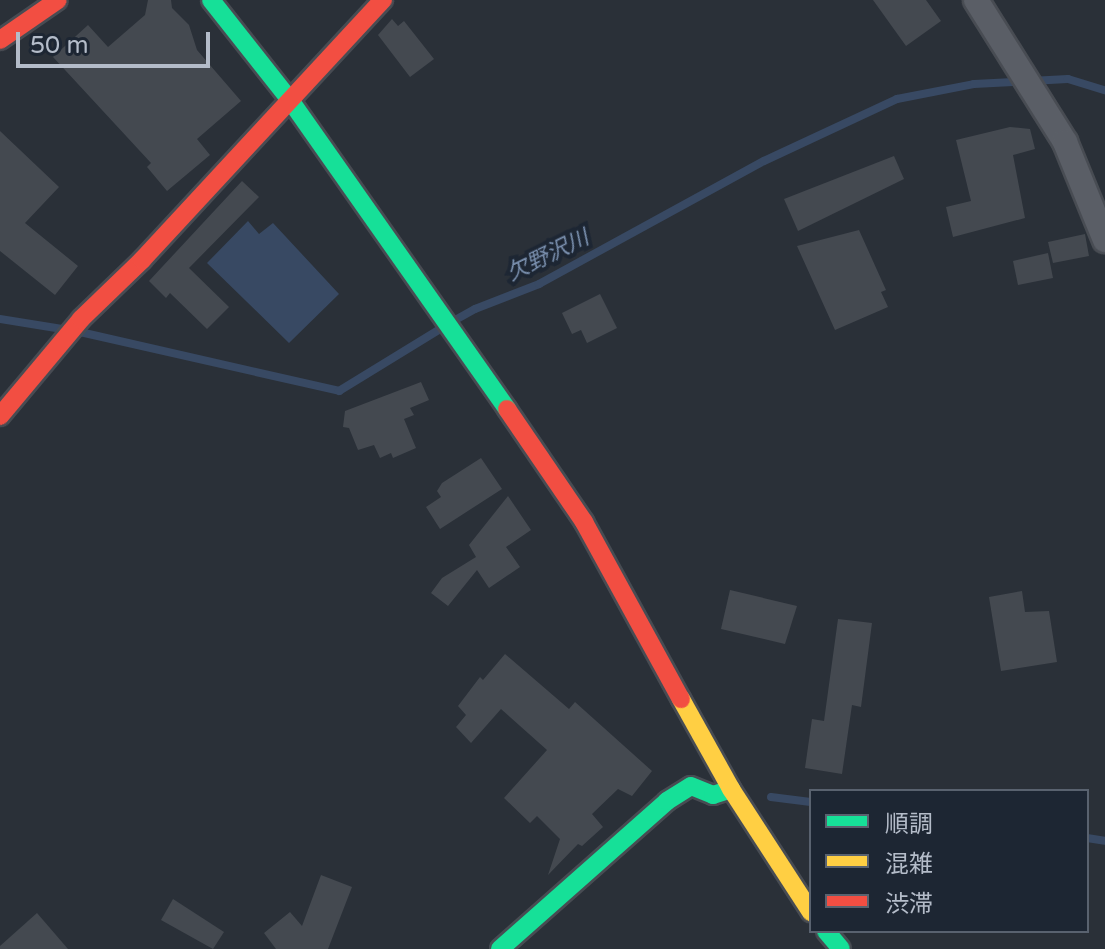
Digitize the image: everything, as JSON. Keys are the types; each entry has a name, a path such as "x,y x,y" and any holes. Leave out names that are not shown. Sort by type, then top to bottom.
{"street":[{"path":"0,40 58,0"},
{"path":"211,0 290,100 463,343 584,522 731,789 809,909"},
{"path":"0,416 81,319 142,260 383,0"},
{"path":"976,0 1065,142 1105,240"},
{"path":"500,949 667,801 691,786 713,795 731,789"},
{"path":"828,933 841,949"}],"water":[{"path":"248,221 259,234 273,223 339,294 289,343 207,263"}],"building":[{"path":"148,0 171,0 172,8 189,25 197,50 241,101 197,139 210,155 167,191 147,167 151,163 53,57 88,25 108,47 145,15"},
{"path":"873,0 926,0 941,21 906,46"},
{"path":"392,19 398,26 404,21 434,59 410,77 378,35"},
{"path":"1010,127 1030,129 1035,149 1013,155 1025,218 953,237 946,207 971,201 956,140"},
{"path":"0,131 59,187 25,223 78,266 55,295 0,251"},
{"path":"894,156 904,179 798,231 784,199"},
{"path":"242,181 259,197 189,268 229,307 207,329 170,293 166,298 149,281"},
{"path":"859,230 886,290 881,292 888,307 835,330 797,246"},
{"path":"1085,234 1089,256 1053,263 1048,242"},
{"path":"1048,253 1053,278 1018,285 1013,261"},
{"path":"600,294 617,328 587,343 581,330 572,334 562,313"},
{"path":"421,382 429,400 410,408 414,415 404,419 416,448 393,458 391,453 380,458 374,445 358,450 349,428 343,427 345,411"},
{"path":"481,458 502,489 440,529 426,507 441,497 437,491 442,483"},
{"path":"508,496 531,530 506,547 520,567 489,588 477,570 448,606 431,593 442,578 476,557 469,545"},
{"path":"730,590 797,606 785,644 721,629"},
{"path":"1022,591 1025,612 1049,611 1057,662 1001,671 989,597"},
{"path":"838,619 872,623 861,707 852,705 842,774 805,768 812,719 824,721"},
{"path":"505,654 569,709 575,702 652,771 632,796 618,789 592,814 603,827 582,846 578,844 548,875 560,839 537,816 530,823 504,798 547,750 501,709 471,743 456,727 466,715 458,706 480,677 483,680"},
{"path":"321,875 352,887 328,949 276,949 264,933 290,912 302,926"},
{"path":"173,899 224,932 213,949 161,920"},
{"path":"37,913 68,949 0,949 0,946"}],"waterway":[{"name":"欠野沢川","path":"457,319 539,284 764,161 897,99 974,84 1068,79 1105,90"},
{"name":"欠野沢川","path":"0,319 62,329"},
{"name":"欠野沢川","path":"80,332 339,391 442,328"},
{"path":"771,797 809,802"},
{"path":"1089,838 1105,841"}],"traffic: fast":[{"path":"211,0 290,100 507,409"},
{"path":"500,949 667,801 691,786 713,795 731,789"},
{"path":"828,933 841,949"}],"traffic: slow":[{"path":"681,699 731,789 809,909"}],"traffic: jam":[{"path":"0,40 58,0"},
{"path":"0,416 81,319 142,260 383,0"},
{"path":"507,409 584,522 681,699"}]}
